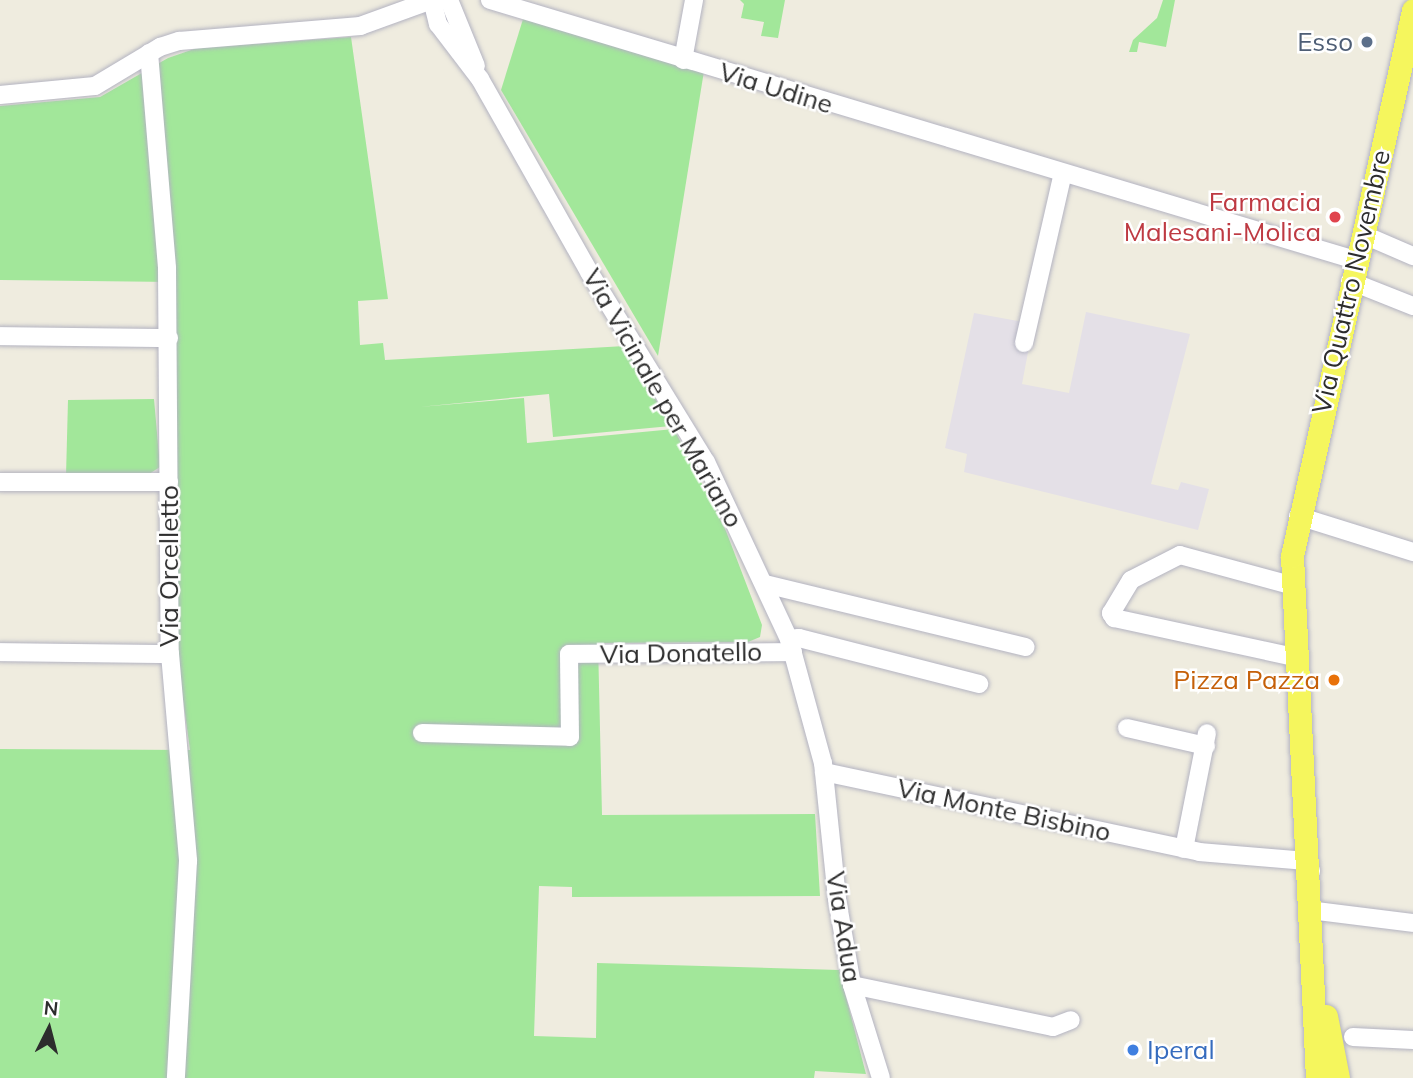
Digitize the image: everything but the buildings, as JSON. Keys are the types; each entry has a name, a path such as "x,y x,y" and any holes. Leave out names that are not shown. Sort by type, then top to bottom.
{"main road":[{"name":"Via Quattro Novembre","path":"1306,780 1292,556 1298,516 1413,10"},
{"path":"1306,780 1317,1078"},
{"path":"1306,780 1322,999 1338,1078"}],"street":[{"path":"393,18 409,0"},
{"path":"432,0 450,27"},
{"path":"0,95 94,86 149,54 183,40 360,26 393,18 432,0 450,0 450,27"},
{"name":"Via Udine","path":"490,0 1063,173 1353,270 1413,306"},
{"path":"683,60 694,0"},
{"path":"393,18 426,21 450,27"},
{"name":"Via Vicinale per Mariano","path":"450,27 589,272 706,462 765,584 791,645 824,772"},
{"name":"Via Orcelletto","path":"149,54 169,338 170,654 188,861 176,1078"},
{"path":"1024,343 1063,173"},
{"path":"1362,234 1413,256"},
{"path":"0,336 169,338"},
{"path":"0,482 169,482"},
{"path":"1298,516 1413,552"},
{"path":"1294,586 1180,555 1131,580 1111,613 1114,618 1299,658"},
{"path":"765,584 1026,647"},
{"name":"Via Donatello","path":"422,733 570,737 569,654 791,645 799,638 979,684"},
{"path":"0,652 170,654"},
{"path":"1127,728 1207,739 1184,849"},
{"name":"Via Monte Bisbino","path":"824,772 1184,849 1307,861"},
{"name":"Via Adua","path":"824,772 836,899 852,985 881,1078"},
{"path":"1307,861 1316,900 1413,923"},
{"path":"852,985 1053,1027 1071,1020"},
{"path":"1353,1037 1413,1040"}],"shaded area":[{"path":"1086,312 1190,334 1151,484 1178,490 1181,482 1209,489 1198,530 964,472 967,454 945,448 974,313 1023,322 1029,347 1022,384 1069,393"}],"green space":[{"path":"740,0 785,0 778,38 761,36 764,22 741,18 744,4"},
{"path":"1163,0 1175,0 1166,47 1139,42 1137,52 1129,52 1133,40 1157,18"},
{"path":"524,16 704,71 658,356 501,90"},
{"path":"351,37 388,299 358,301 360,345 383,343 385,360 625,346 671,426 553,437 549,394 419,407 524,398 527,443 674,429 726,531 762,625 760,637 748,642 598,643 602,815 815,814 820,896 572,897 572,887 539,886 534,1036 596,1038 597,963 839,970 866,1074 815,1071 814,1078 0,1078 0,749 190,750 176,648 173,282 0,280 0,106 100,97 168,58 197,48"},
{"path":"154,399 160,467 149,474 66,476 68,400"}],"place":[{"name":"Esso","path":"1367,42"},
{"name":"Farmacia Malesani-Molica","path":"1335,217"},
{"name":"Pizza Pazza","path":"1334,680"},
{"name":"Iperal","path":"1133,1050"}]}
